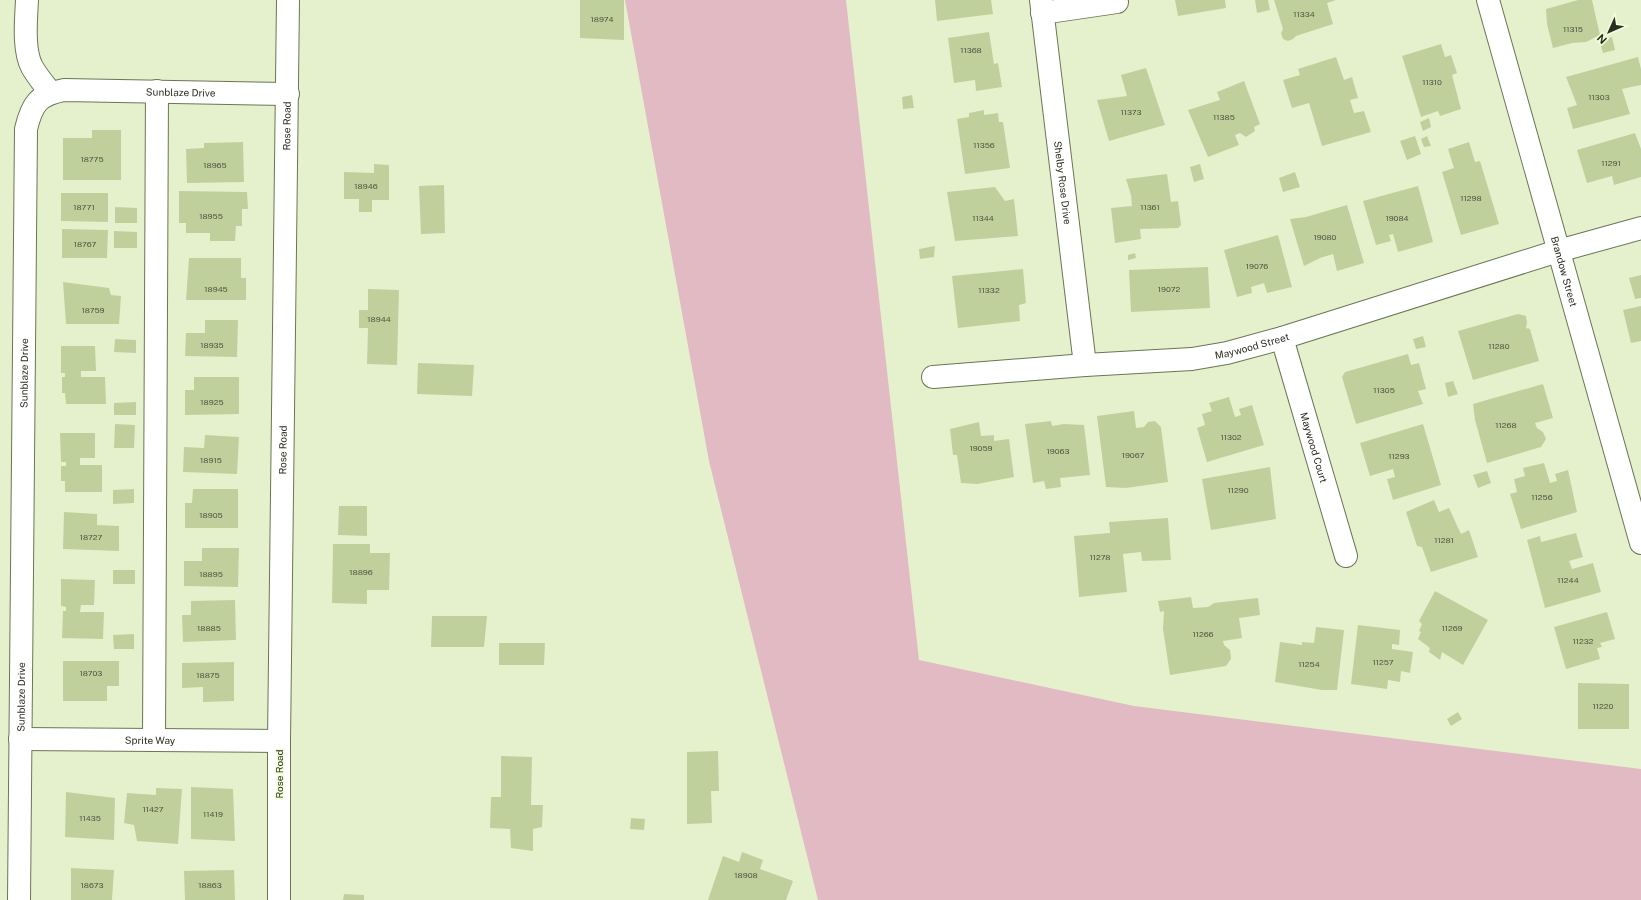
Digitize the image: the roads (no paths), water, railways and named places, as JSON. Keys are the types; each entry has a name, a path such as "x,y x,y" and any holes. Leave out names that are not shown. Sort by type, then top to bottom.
{"street":[{"path":"27,0 27,54 32,67 50,92"},
{"name":"Rose Road","path":"279,900 279,741 288,0"},
{"name":"Brandow Street","path":"1488,0 1641,543"},
{"path":"1041,6 1117,2"},
{"name":"Shelby Rose Drive","path":"1041,6 1085,365"},
{"name":"Sunblaze Drive","path":"18,900 26,129 30,112 38,100 50,92 64,90 288,94"},
{"path":"154,740 157,91"},
{"name":"Maywood Street","path":"933,377 1085,365 1192,359 1227,354 1558,251 1641,228"},
{"name":"Maywood Court","path":"1282,338 1346,556"},
{"name":"Sprite Way","path":"20,739 279,741"}]}
